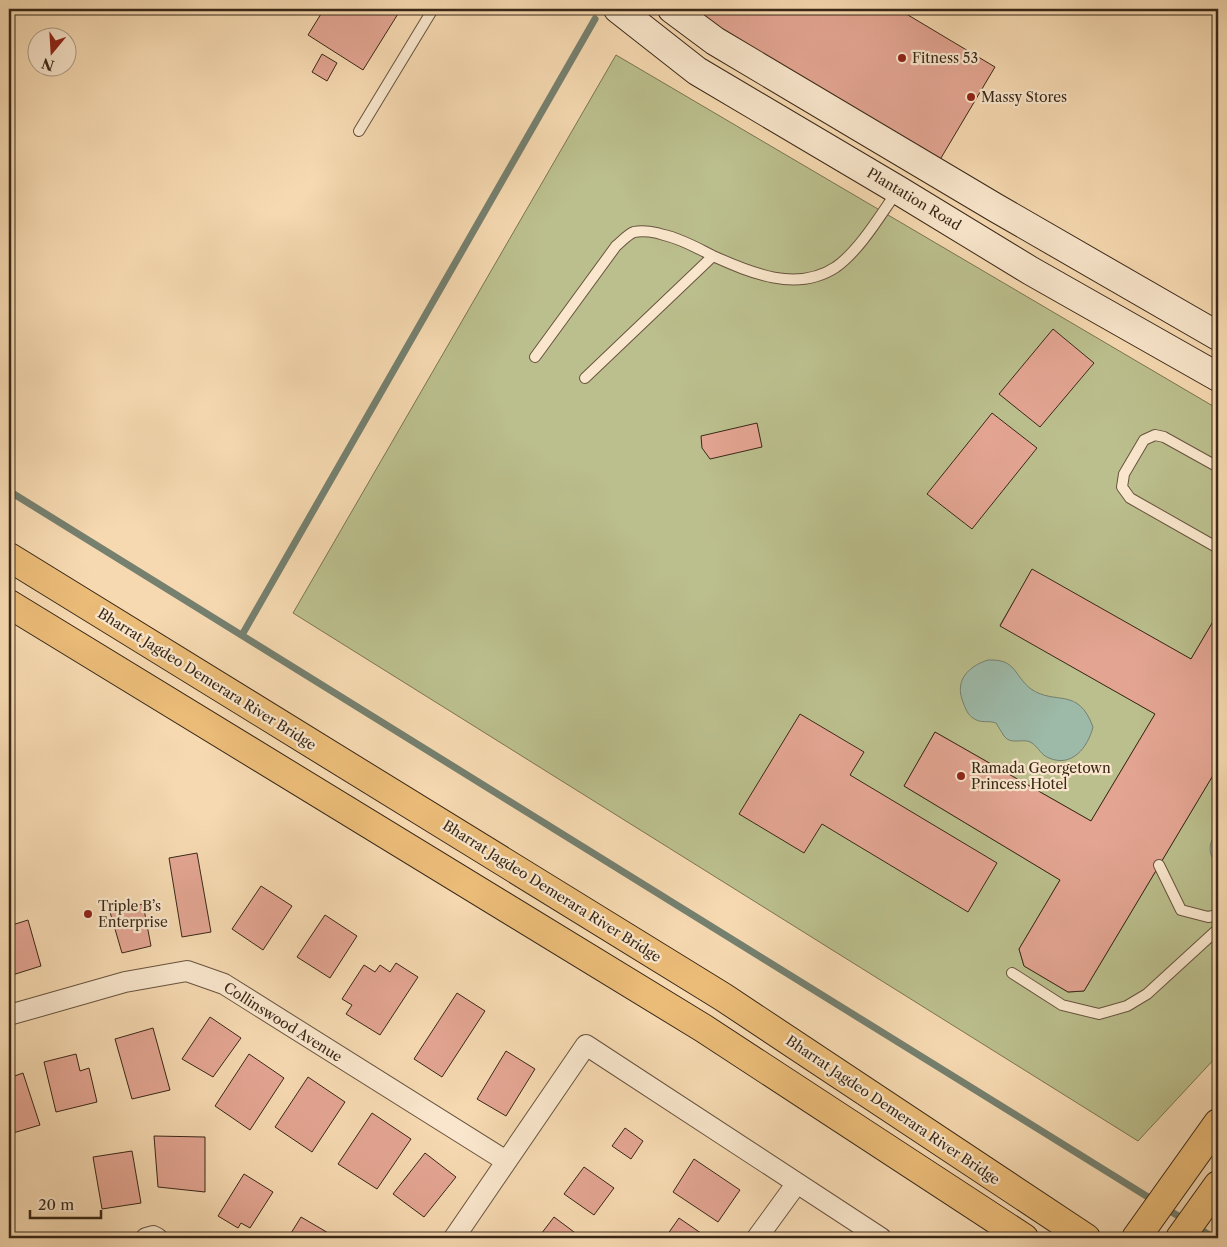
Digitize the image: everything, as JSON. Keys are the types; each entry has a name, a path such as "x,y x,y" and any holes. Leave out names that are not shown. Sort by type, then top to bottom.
{"main road":[{"name":"Bharrat Jagdeo Demerara River Bridge","path":"9,557 723,997 1086,1238"},
{"path":"9,604 703,1028 1024,1238"},
{"path":"1136,1238 1218,1123"},
{"path":"1180,1238 1216,1187"}],"street":[{"name":"Plantation Road","path":"618,9 697,70 1031,271 1218,377"},
{"path":"672,9 715,41 996,208 1218,336"},
{"name":"Collinswood Avenue","path":"9,1016 125,982 187,971 224,984 506,1161"},
{"path":"454,1238 586,1045 881,1238"},
{"path":"757,1238 797,1183"},
{"path":"146,1238 153,1236 157,1238"}],"lane":[{"path":"359,131 433,9"},
{"path":"535,357 616,246 633,232 653,232 678,238 713,256 754,272 785,280 804,280 823,275 838,266 853,251 898,190"},
{"path":"585,378 713,256"},
{"path":"1218,467 1164,436 1155,435 1144,440 1124,474 1122,487 1130,498 1218,548"},
{"path":"1159,865 1181,910 1208,917 1218,915"},
{"path":"1012,973 1062,1005 1099,1014 1127,1006 1146,994 1218,929"}],"green space":[{"path":"616,55 1218,409 1218,613 1191,659 1032,570 1000,625 1155,714 1091,821 935,732 904,786 1060,880 1019,949 1024,966 1068,992 1084,991 1218,767 1218,1055 1138,1141 293,613"}],"shaded area":[{"path":"988,660 997,660 1010,665 1025,684 1040,694 1073,701 1080,706 1087,714 1093,727 1087,742 1078,754 1065,760 1049,758 1029,741 1007,739 996,723 979,721 970,715 965,707 960,687 969,670"},
{"path":"1218,831 1218,865 1212,857 1210,848 1212,840"}],"building":[{"path":"324,9 401,9 363,70 308,35"},
{"path":"705,9 898,9 995,67 938,163 698,20"},
{"path":"322,54 337,63 327,81 312,72"},
{"path":"1053,329 1094,363 1040,427 999,394"},
{"path":"992,413 1037,448 972,529 927,494"},
{"path":"757,423 762,447 710,459 702,448 701,436"},
{"name":"Ramada Georgetown Princess Hotel","path":"1032,569 1191,659 1218,613 1218,767 1084,991 1068,992 1024,966 1019,949 1060,880 904,786 935,732 1091,821 1155,714 1000,626"},
{"path":"800,714 864,752 850,775 997,863 968,912 822,824 804,853 739,814"},
{"path":"197,853 211,932 182,937 169,858"},
{"path":"261,886 292,906 263,950 232,929"},
{"path":"143,904 151,946 122,953 110,912"},
{"path":"325,915 357,936 330,978 297,957"},
{"path":"28,920 41,966 9,976 9,926"},
{"path":"396,963 418,977 380,1035 346,1014 352,1005 342,999 364,965 375,972 380,965 390,972"},
{"path":"457,993 485,1011 442,1077 414,1059"},
{"path":"210,1017 241,1038 213,1077 182,1059"},
{"path":"153,1028 170,1090 132,1099 115,1039"},
{"path":"506,1051 535,1069 506,1116 477,1099"},
{"path":"76,1054 80,1071 89,1068 97,1102 56,1112 44,1062"},
{"path":"249,1054 284,1078 250,1130 215,1106"},
{"path":"23,1073 40,1125 13,1133 9,1120 9,1078"},
{"path":"308,1077 345,1102 312,1152 275,1127"},
{"path":"372,1113 411,1139 377,1189 338,1164"},
{"path":"625,1128 643,1141 631,1159 612,1146"},
{"path":"154,1136 205,1137 205,1192 158,1187"},
{"path":"132,1151 141,1203 102,1209 93,1157"},
{"path":"425,1153 456,1177 424,1217 393,1194"},
{"path":"694,1159 740,1190 718,1222 673,1192"},
{"path":"584,1167 614,1188 594,1215 564,1194"},
{"path":"244,1174 273,1192 250,1228 241,1223 238,1228 218,1216"},
{"path":"301,1217 330,1234 327,1238 288,1238"},
{"path":"554,1217 582,1238 538,1238"},
{"path":"679,1218 708,1238 665,1238"}],"waterway":[{"path":"242,635 595,19"},
{"path":"9,491 1156,1202"},
{"path":"1165,1208 1185,1220"},
{"path":"1195,1226 1214,1238"}],"place":[{"name":"Fitness 53","path":"902,58"},
{"name":"Massy Stores","path":"971,97"},
{"name":"Ramada Georgetown Princess Hotel","path":"961,776"},
{"name":"Triple B’s Enterprise","path":"88,914"}]}
